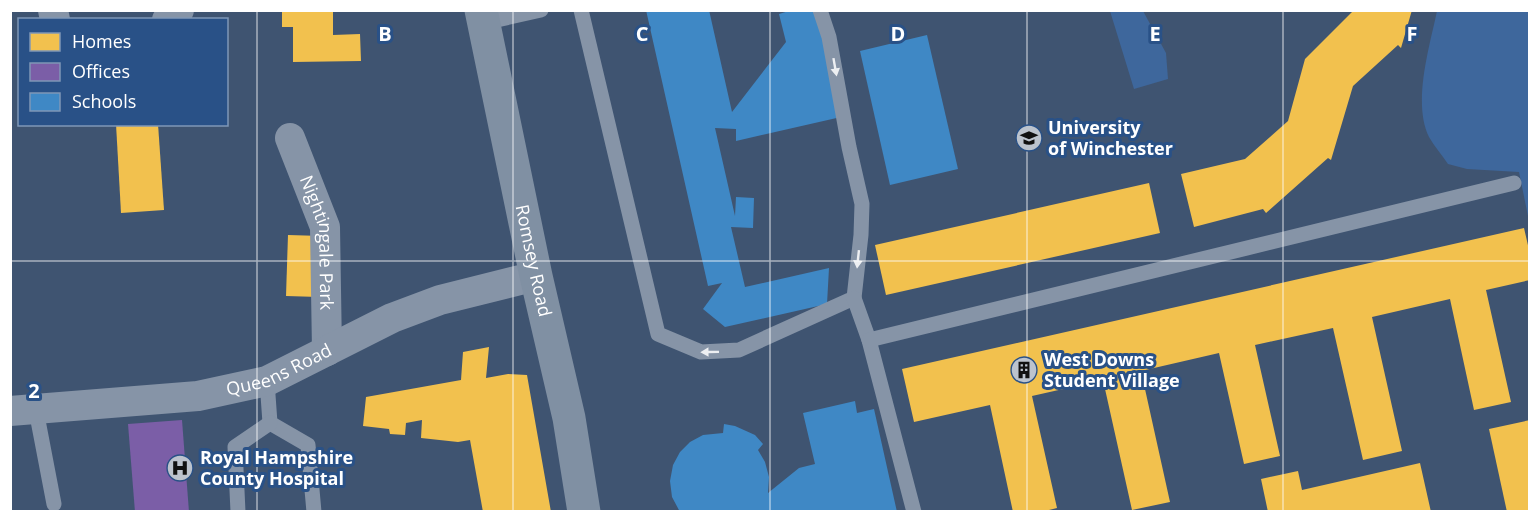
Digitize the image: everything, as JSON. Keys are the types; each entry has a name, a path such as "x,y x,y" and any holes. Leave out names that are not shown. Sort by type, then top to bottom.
{"main road":[{"name":"Romsey Road","path":"482,17 536,276 569,418 584,512"}],"street":[{"name":"Nightingale Park","path":"290,138 324,227 327,351"},
{"name":"Queens Road","path":"23,410 198,396 267,381 392,318 440,300 536,276"}],"lane":[{"path":"482,17 540,10"},
{"path":"582,10 658,334 701,352 739,350 854,298"},
{"path":"820,10 830,37 849,147 862,204 854,298 868,340 914,512"},
{"path":"868,340 1514,183"},
{"path":"267,381 270,423"},
{"path":"23,410 54,504"},
{"path":"238,512 235,447 270,423"},
{"path":"270,423 308,445 314,512"}],"shaded area":[{"path":"1110,11 1143,11 1166,53 1168,79 1134,89"},
{"path":"1437,11 1529,11 1529,221 1519,172 1467,169 1448,164 1429,137 1424,123 1422,91"}],"building: Homes":[{"path":"282,10 333,10 333,35 360,34 361,61 293,62 293,27 282,27"},
{"path":"1354,10 1412,10 1401,48 1398,45 1353,86 1331,160 1328,158 1266,213 1263,209 1194,227 1181,174 1245,159 1288,121 1305,59"},
{"path":"116,126 158,126 164,210 121,213"},
{"path":"1149,183 1160,233 886,295 875,245"},
{"name":"West Downs Student Village","path":"1524,228 1530,254 1530,280 1486,290 1511,402 1474,410 1450,299 1372,317 1402,451 1363,460 1333,328 1255,345 1280,456 1244,464 1219,353 1141,371 1170,502 1132,510 1103,380 1032,396 1057,508 1041,512 1013,512 990,405 914,422 902,369"},
{"path":"288,235 322,236 319,297 286,296"},
{"path":"489,347 486,378 508,374 527,375 551,512 483,512 470,440 458,442 421,438 422,420 406,423 405,435 390,434 389,429 363,426 366,397 461,380 463,352"},
{"path":"1530,420 1530,512 1507,512 1489,429"},
{"path":"1420,463 1431,512 1268,512 1261,479 1298,471 1302,490"}],"building: Offices":[{"path":"182,420 189,512 135,512 128,424"}],"building: Schools":[{"path":"646,10 709,10 732,112 786,42 779,14 792,10 817,10 841,117 736,141 736,129 715,128 735,216 736,197 754,198 753,228 731,227 745,287 829,268 827,304 725,327 703,309 722,283 708,286"},
{"path":"927,35 958,169 890,185 860,51"},
{"path":"855,401 857,413 874,409 897,512 680,512 672,497 670,481 673,465 680,452 690,442 703,435 723,433 724,424 755,435 763,444 758,450 765,462 769,477 768,493 799,468 815,464 803,413"}],"place":[{"name":"University of Winchester","path":"1029,138"},
{"name":"West Downs Student Village","path":"1024,370"},
{"name":"Royal Hampshire County Hospital","path":"180,468"}]}
